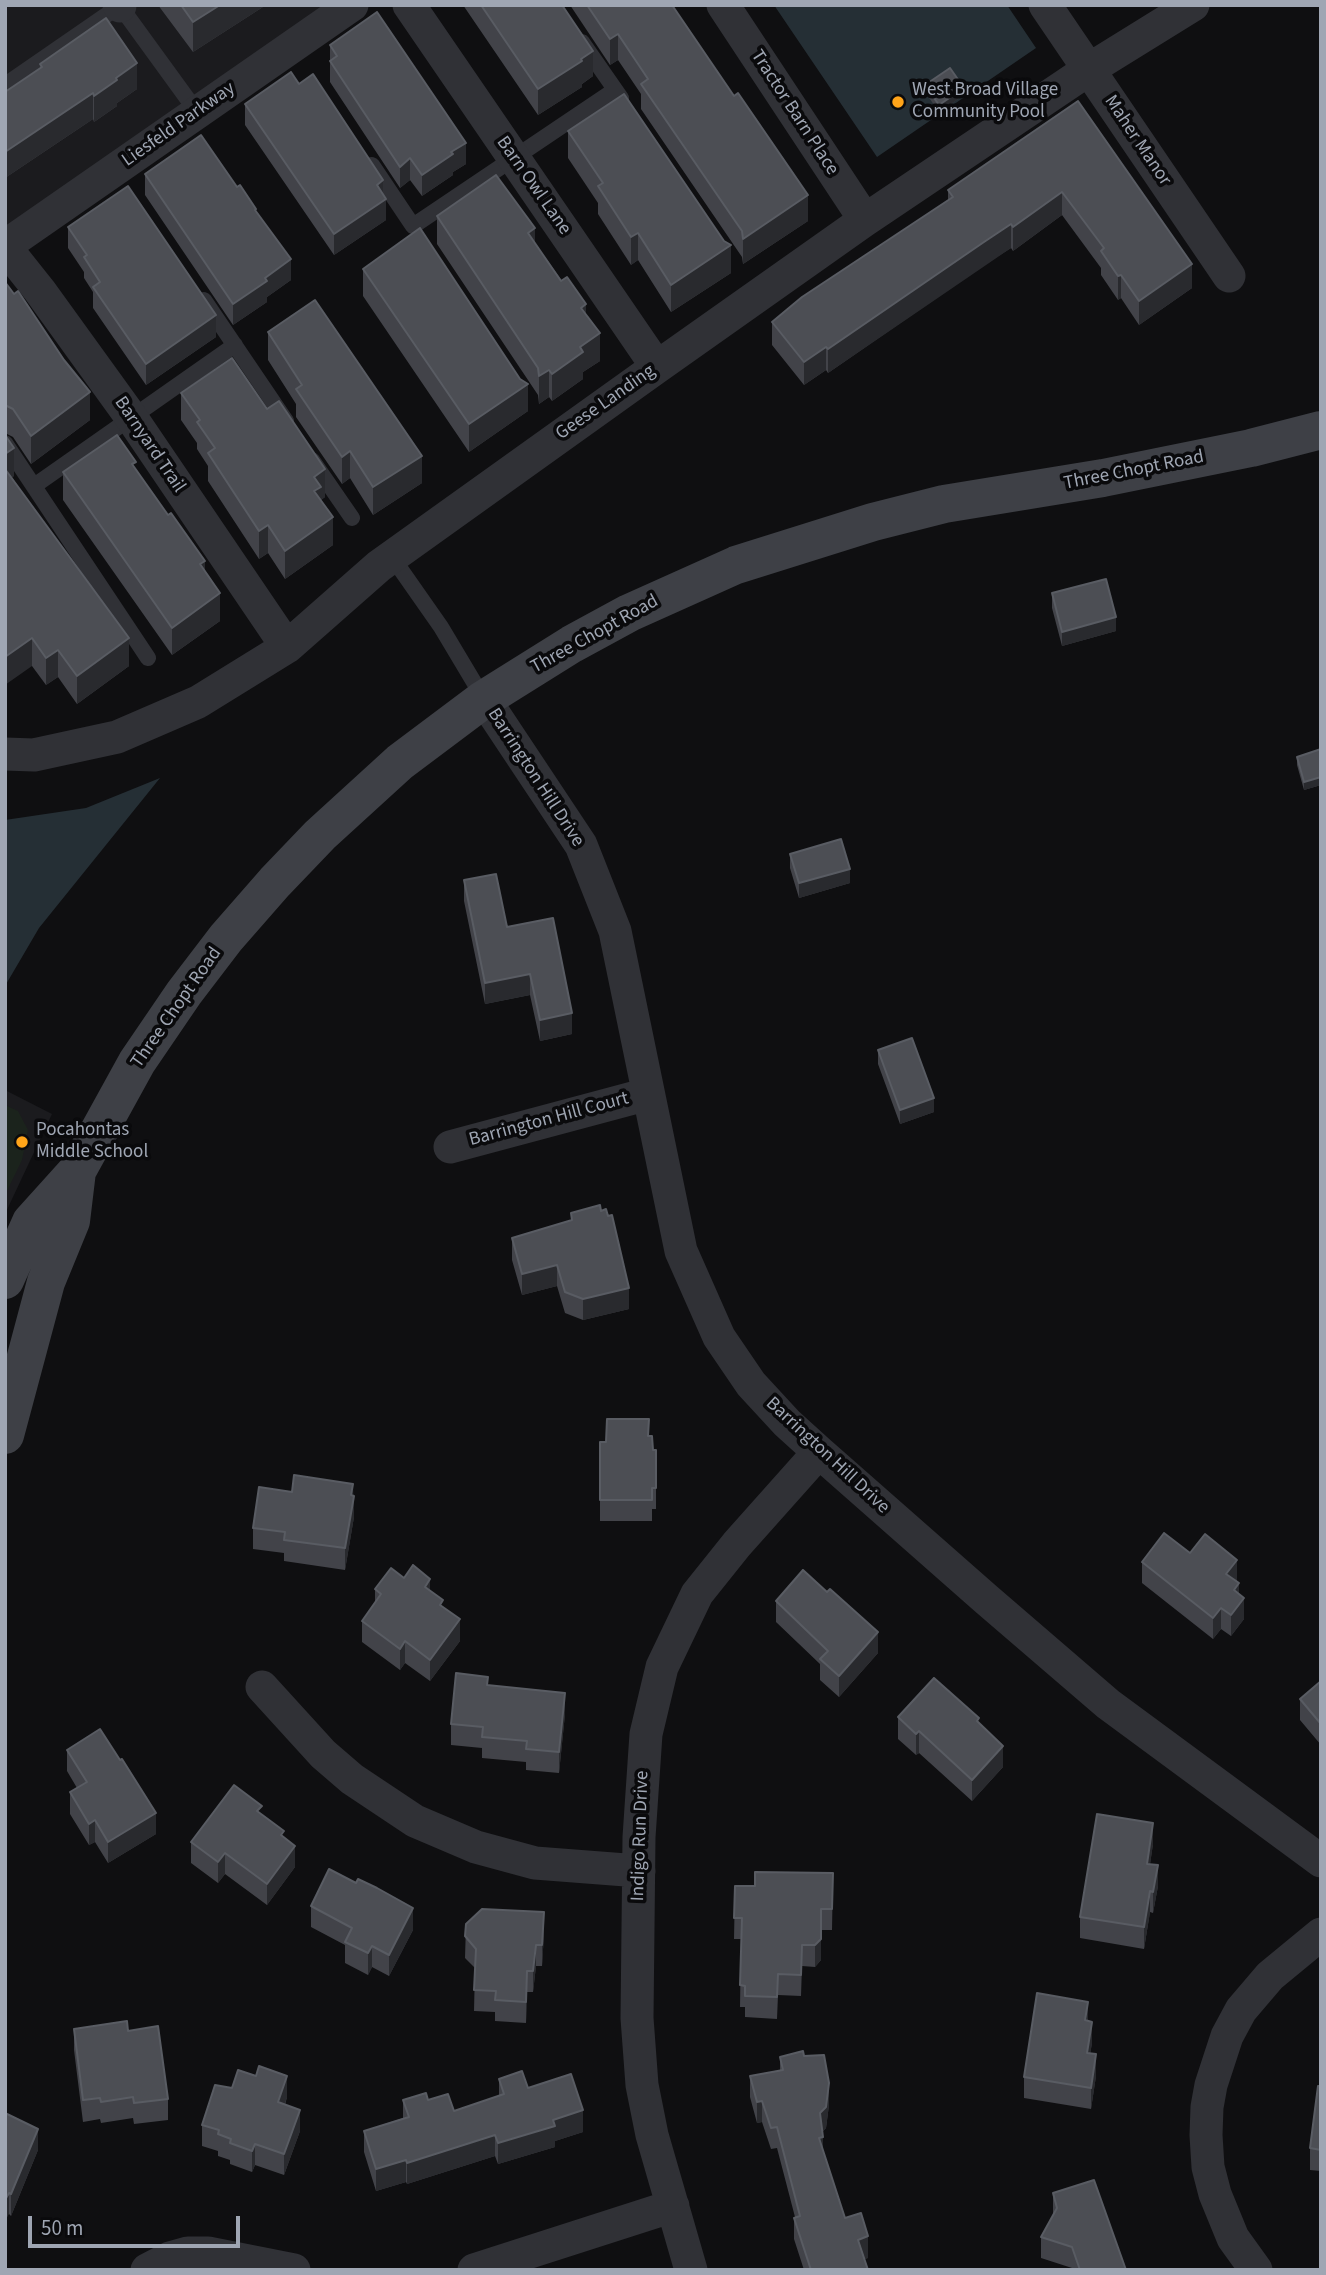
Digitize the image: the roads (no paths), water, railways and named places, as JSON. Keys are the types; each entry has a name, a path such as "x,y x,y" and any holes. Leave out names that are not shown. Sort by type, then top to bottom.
{"main road":[{"name":"Three Chopt Road","path":"5,1280 31,1222 77,1171 137,1062 226,938 275,881 320,835 400,762 484,699 572,644 629,613 736,565 873,522 944,504 1103,478 1251,448 1321,430"},
{"name":"Three Chopt Road","path":"5,1435 46,1282 71,1222 77,1171"}],"street":[{"name":"Liesfeld Parkway","path":"5,246 352,5"},
{"name":"Barn Owl Lane","path":"409,5 657,367"},
{"name":"Tractor Barn Place","path":"723,5 865,220"},
{"name":"Maher Manor","path":"1045,5 1229,276"},
{"name":"Geese Landing","path":"5,754 34,755 117,737 198,702 286,648 391,558 657,367 865,220 1088,70 1193,5"},
{"name":"Barnyard Trail","path":"5,246 131,417 286,648"},
{"name":"Barrington Hill Drive","path":"484,699 581,845 615,931 681,1251 719,1337 751,1384 787,1423 819,1452 986,1600 1108,1703 1321,1861"},
{"name":"Barrington Hill Court","path":"450,1147 648,1094"},
{"name":"Indigo Run Drive","path":"691,2270 652,2135 642,2085 636,2018 639,1871 646,1734 662,1667 697,1594 737,1544 819,1452"},
{"path":"262,1687 323,1754 352,1779 415,1821 476,1847 535,1863 639,1871"},
{"path":"1256,2270 1233,2238 1215,2194 1208,2167 1207,2107 1211,2085 1227,2036 1241,2010 1270,1976 1321,1934"},
{"path":"474,2270 673,2206"},
{"path":"147,2270 170,2258 188,2253 208,2253 294,2270"}],"lane":[{"path":"5,85 120,5 197,112"},
{"path":"572,26 631,113"},
{"path":"366,157 417,232 514,159 615,90"},
{"path":"197,289 352,517"},
{"path":"34,486 234,345"},
{"path":"5,443 148,658"},
{"path":"391,558 441,627 484,699"}],"place":[{"name":"West Broad Village Community Pool","path":"898,102"},
{"name":"Pocahontas Middle School","path":"22,1142"}]}
